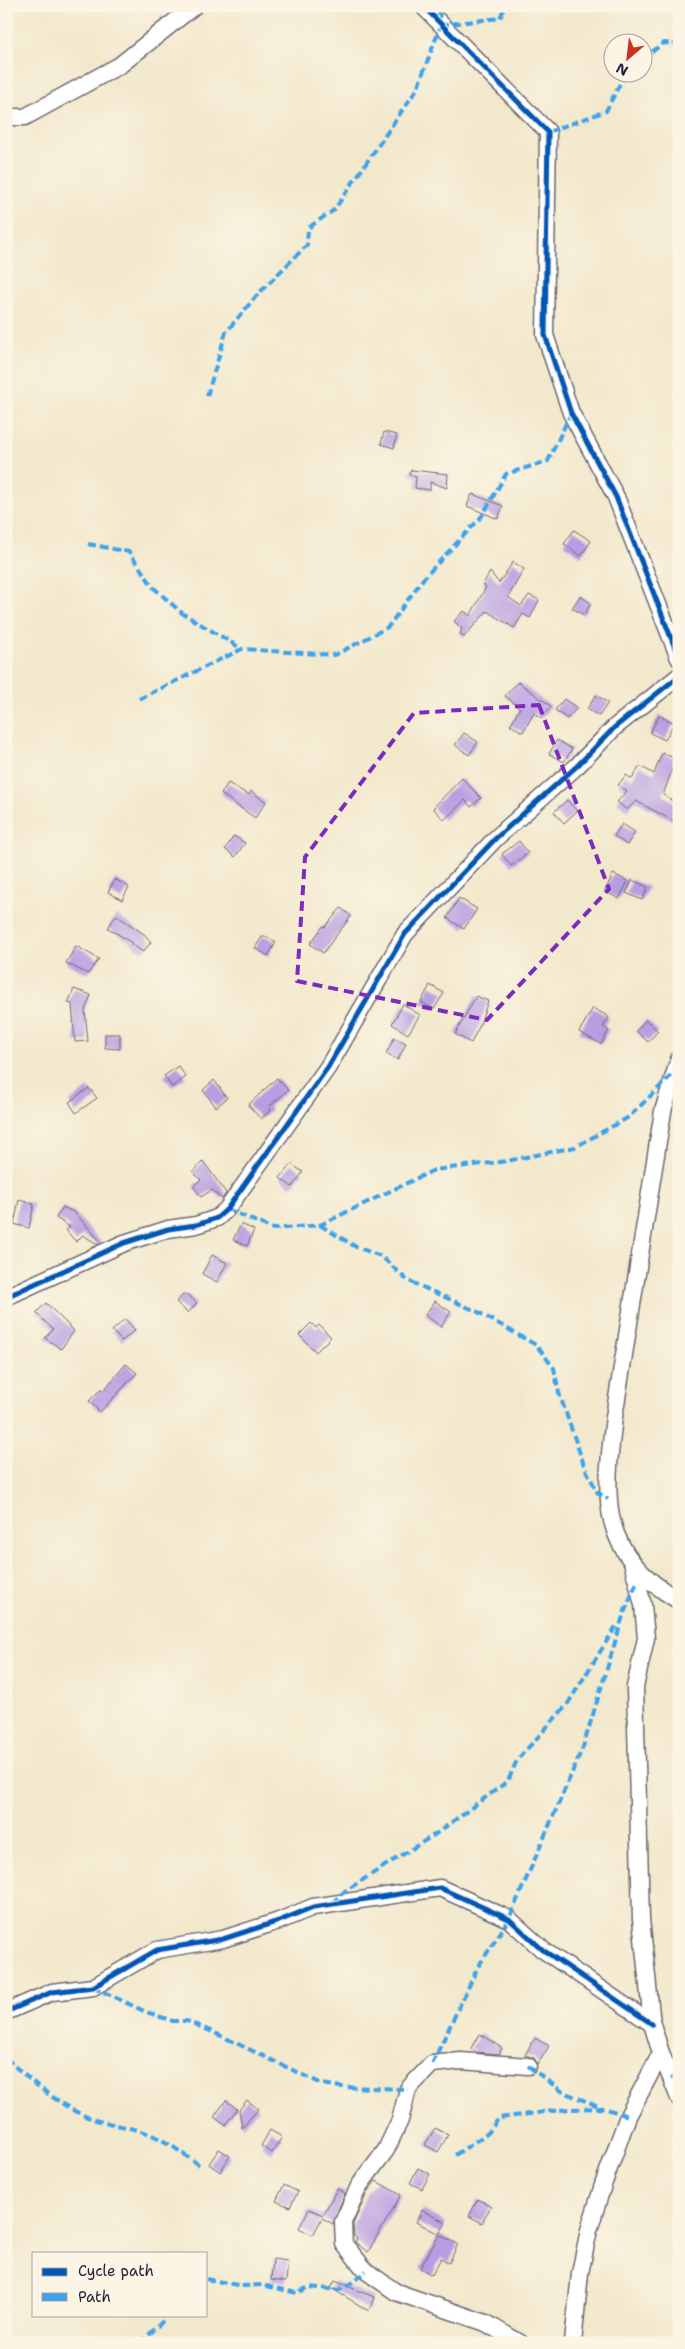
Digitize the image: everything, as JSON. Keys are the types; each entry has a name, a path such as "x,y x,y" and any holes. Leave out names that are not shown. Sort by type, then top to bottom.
{"street":[{"path":"6,117 25,117 120,65 194,6"},
{"path":"423,6 548,132 545,335 571,413 616,497 679,658"},
{"path":"6,1297 124,1244 168,1229 217,1218 227,1209 328,1067 406,934 496,838 577,766 615,727 679,676"},
{"path":"679,1059 663,1111 610,1453 608,1499 611,1521 618,1544 633,1566 679,1601"},
{"path":"633,1566 643,1605 646,1638 635,1687 635,1749 641,1919 652,2024 679,2098"},
{"path":"6,2012 52,1992 93,1987 157,1950 223,1939 313,1908 440,1888 509,1919 543,1950 652,2024"},
{"path":"572,2343 580,2273 589,2230 602,2185 628,2116 661,2053"},
{"path":"520,2343 486,2323 396,2292 366,2271 344,2244 343,2222 359,2186 386,2150 400,2120 408,2089 432,2064 461,2061 528,2066"}],"highlighted area":[{"path":"539,705 609,889 487,1020 297,981 305,857 414,713"}],"building":[{"path":"384,432 397,435 394,448 381,444"},
{"path":"411,470 448,474 447,488 430,482 430,490 415,488 416,477 409,475"},
{"path":"472,494 503,506 498,519 467,506"},
{"path":"574,530 591,541 581,556 564,544"},
{"path":"513,562 524,569 508,597 521,606 529,595 539,600 530,618 523,614 514,628 487,611 464,637 460,634 462,629 454,621 464,611 470,616 486,587 483,584 490,572 499,583"},
{"path":"580,596 591,603 584,615 572,608"},
{"path":"518,682 551,706 542,718 534,713 523,732 510,725 520,708 505,696"},
{"path":"596,695 608,703 599,716 587,709"},
{"path":"564,699 577,708 567,719 555,710"},
{"path":"659,715 674,723 665,740 650,733"},
{"path":"464,733 478,742 469,755 455,745"},
{"path":"557,740 572,749 564,762 549,754"},
{"path":"662,753 676,759 663,795 679,805 679,824 636,801 627,810 617,802 627,791 618,785 626,775 632,779 640,766 654,774"},
{"path":"462,778 481,798 471,807 465,800 444,820 433,808"},
{"path":"228,783 249,795 251,791 266,802 255,818 221,794"},
{"path":"567,800 577,811 564,823 554,812"},
{"path":"622,824 635,832 627,845 614,836"},
{"path":"234,836 245,843 235,857 225,849"},
{"path":"519,841 528,853 511,866 502,854"},
{"path":"613,874 628,881 619,899 605,891"},
{"path":"115,879 129,887 122,900 108,892"},
{"path":"632,880 648,887 642,900 626,893"},
{"path":"459,898 477,909 464,929 447,918"},
{"path":"341,908 351,916 323,953 310,944 323,926 325,927"},
{"path":"116,915 144,934 151,942 143,952 108,928"},
{"path":"262,937 267,937 276,942 268,956 255,948"},
{"path":"76,946 99,959 88,974 66,963"},
{"path":"430,985 444,993 434,1009 421,1002"},
{"path":"74,989 91,995 85,1010 88,1041 75,1042 72,1004 68,1003"},
{"path":"476,996 488,1001 471,1043 455,1034"},
{"path":"403,1004 420,1015 408,1034 392,1024"},
{"path":"593,1008 609,1017 603,1027 609,1030 601,1044 579,1032"},
{"path":"646,1020 658,1031 648,1042 636,1031"},
{"path":"105,1034 120,1034 120,1049 105,1048"},
{"path":"394,1038 406,1043 398,1060 386,1054"},
{"path":"178,1066 186,1077 172,1087 164,1076"},
{"path":"277,1078 288,1090 269,1107 271,1110 261,1119 248,1105"},
{"path":"214,1080 227,1098 216,1107 203,1090"},
{"path":"89,1088 97,1098 76,1113 69,1102"},
{"path":"203,1161 226,1193 222,1199 212,1190 201,1197 193,1186 201,1180 193,1172"},
{"path":"291,1164 303,1172 292,1187 280,1178"},
{"path":"19,1200 34,1204 29,1228 14,1224"},
{"path":"63,1207 75,1213 101,1242 97,1244 83,1235 76,1242 66,1230 70,1227 56,1218"},
{"path":"241,1224 254,1230 247,1246 233,1240"},
{"path":"212,1255 227,1263 217,1282 202,1274"},
{"path":"183,1295 188,1295 197,1303 188,1313 176,1302"},
{"path":"435,1301 451,1312 441,1327 425,1315"},
{"path":"46,1303 74,1331 61,1349 45,1338 53,1329 36,1313"},
{"path":"125,1319 135,1330 122,1341 112,1331"},
{"path":"311,1323 316,1328 319,1325 331,1337 316,1352 299,1335"},
{"path":"126,1364 137,1373 100,1412 89,1401 101,1389 103,1391"},
{"path":"480,2034 502,2048 499,2054 476,2052 471,2048"},
{"path":"535,2038 549,2046 538,2064 534,2058 525,2055"},
{"path":"226,2100 237,2109 225,2125 214,2117"},
{"path":"247,2100 258,2109 242,2128 239,2110"},
{"path":"435,2128 448,2135 438,2152 425,2145"},
{"path":"270,2130 282,2137 272,2153 261,2146"},
{"path":"219,2149 230,2156 220,2172 209,2164"},
{"path":"418,2168 430,2174 422,2189 410,2183"},
{"path":"376,2181 401,2195 368,2252 355,2242 357,2238 354,2236 353,2224 368,2191"},
{"path":"284,2185 298,2192 290,2207 276,2201"},
{"path":"337,2189 345,2193 333,2224 322,2218 313,2235 299,2228 309,2209 323,2215"},
{"path":"478,2199 491,2206 482,2223 469,2216"},
{"path":"422,2210 446,2223 439,2234 416,2222"},
{"path":"439,2235 458,2244 449,2263 441,2258 432,2275 420,2268"},
{"path":"273,2259 288,2261 286,2282 271,2280"},
{"path":"335,2281 374,2297 369,2311 331,2288"}],"marked path":[{"path":"207,396 226,332 258,294 307,245 308,228 334,210 417,89 441,25 438,6"},
{"path":"441,25 500,18 505,6"},
{"path":"652,52 664,43 679,44"},
{"path":"548,132 606,111 621,82"},
{"path":"139,699 242,649 335,655 388,627 423,579 482,516 506,474 548,461 571,413"},
{"path":"88,544 129,552 154,588 182,613 242,649"},
{"path":"227,1209 273,1229 320,1225 434,1170 507,1161 575,1147 629,1117 679,1068"},
{"path":"320,1225 356,1247 381,1256 407,1280 478,1312 536,1345 554,1368 559,1393 585,1468 598,1493 608,1499"},
{"path":"432,2064 478,1967 509,1919 583,1747 624,1613 637,1582"},
{"path":"332,1903 345,1891 437,1833 508,1781 517,1760 567,1705 618,1623"},
{"path":"93,1987 146,2012 173,2021 187,2021 322,2084 341,2087 408,2089"},
{"path":"6,2058 36,2084 70,2108 93,2119 133,2129 162,2140 201,2166"},
{"path":"528,2066 563,2092 601,2107"},
{"path":"671,2079 679,2076"},
{"path":"455,2155 488,2133 499,2118 568,2109 604,2108 628,2116"},
{"path":"208,2279 243,2286 262,2285 297,2293 309,2287 339,2290 366,2271"},
{"path":"140,2343 161,2323 165,2316"}],"cycle path":[{"path":"423,6 548,132 545,335 571,413 616,497 679,658"},
{"path":"6,1297 124,1243 168,1229 196,1225 217,1218 227,1209 328,1067 405,934 496,838 577,766 615,727 679,676"},
{"path":"6,2012 52,1992 93,1987 157,1950 223,1939 279,1921 313,1907 440,1888 509,1919 543,1950 652,2024"}]}
